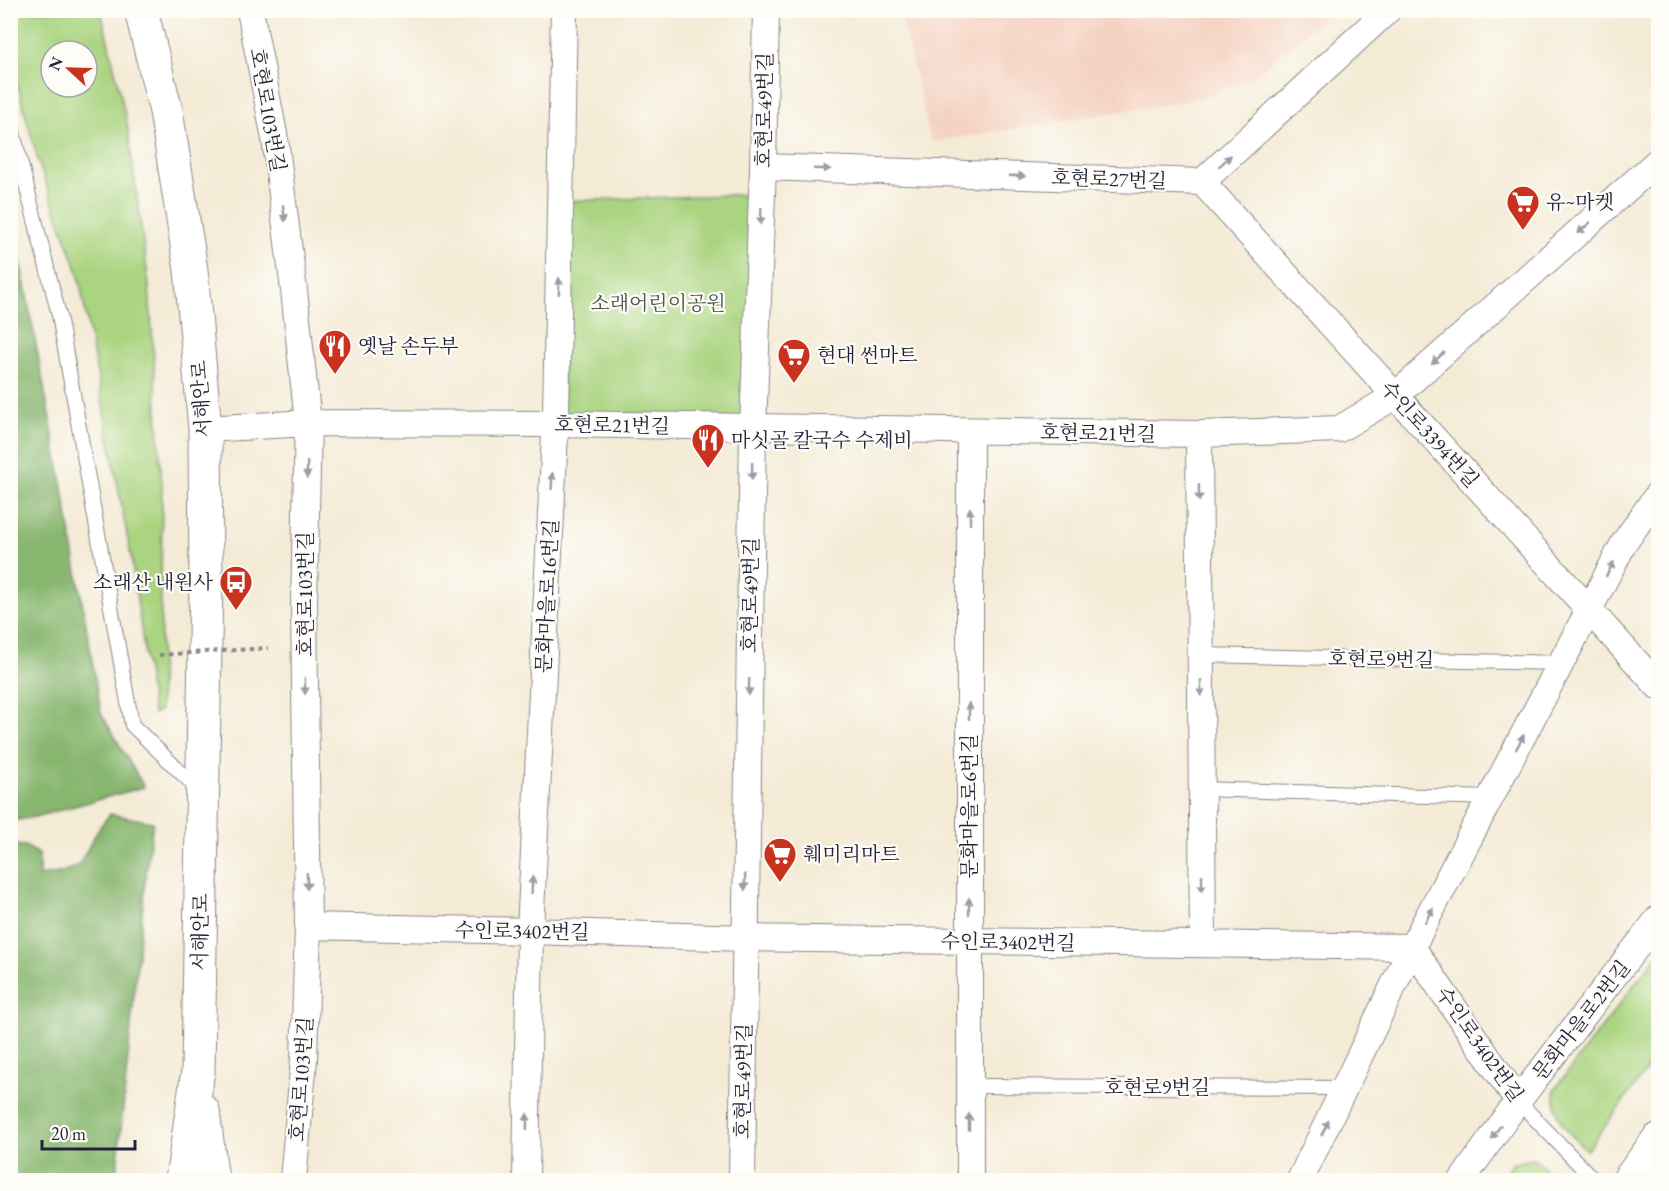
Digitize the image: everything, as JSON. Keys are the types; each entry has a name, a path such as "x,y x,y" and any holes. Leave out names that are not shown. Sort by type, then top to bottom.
{"main road":[{"name":"서해안로","path":"141,10 166,111 189,258 205,429 206,582 198,1071 182,1180"},
{"name":"서해안로","path":"198,1071 212,1180"},
{"path":"1629,1180 1659,1140"}],"street":[{"name":"호현로103번길","path":"250,10 275,140 308,423 304,604 308,926 304,1059 293,1180"},
{"name":"문화마을로16번길","path":"526,1180 530,931 555,424 564,10"},
{"name":"호현로49번길","path":"742,1180 753,428 763,167 766,10"},
{"path":"1202,182 1388,10"},
{"name":"호현로21번길","path":"205,429 308,423 555,424 1199,434 1339,429 1395,396 1659,161"},
{"name":"호현로27번길","path":"763,167 1202,182"},
{"name":"수인로3394번길","path":"1202,182 1659,686"},
{"name":"문화마을로6번길","path":"970,431 970,1180"},
{"path":"1199,434 1203,944"},
{"path":"1300,1180 1412,947 1624,543 1659,494"},
{"name":"문화마을로2번길","path":"1462,1180 1518,1101 1659,919"},
{"name":"수인로3402번길","path":"308,926 744,938 1412,947 1518,1101"}],"lane":[{"path":"11,123 59,315 132,725 203,794"},
{"name":"호현로9번길","path":"1201,655 1561,663"},
{"path":"1202,789 1491,798"},
{"name":"호현로9번길","path":"969,1086 1344,1088"},
{"name":"수인로3402번길","path":"1518,1101 1594,1180"}],"path":[{"path":"159,655 268,648"}],"shaded area":[{"path":"900,10 1331,11 1254,77 1198,99 931,142"}],"green space":[{"path":"10,11 101,11 127,123 149,286 162,486 160,711 153,714 131,556 78,272 39,164 11,61"},
{"name":"소래어린이공원","path":"756,194 747,420 562,417 566,201"},
{"path":"11,211 63,489 101,713 144,787 35,817 11,821"},
{"path":"110,814 153,822 146,872 116,1180 11,1180 11,844 25,846 39,854 39,876 59,873 78,866 99,828"},
{"path":"1658,954 1658,1055 1587,1150 1572,1136 1559,1118 1554,1090"},
{"path":"1531,1159 1541,1163 1551,1177 1549,1180 1501,1180 1512,1164"}],"place":[{"name":"유~마켓","path":"1523,231"},
{"name":"옛날 손두부","path":"335,375"},
{"name":"현대 썬마트","path":"794,384"},
{"name":"마싯골 칼국수 수제비","path":"708,469"},
{"name":"소래산 내원사","path":"236,611"},
{"name":"훼미리마트","path":"780,883"}]}
